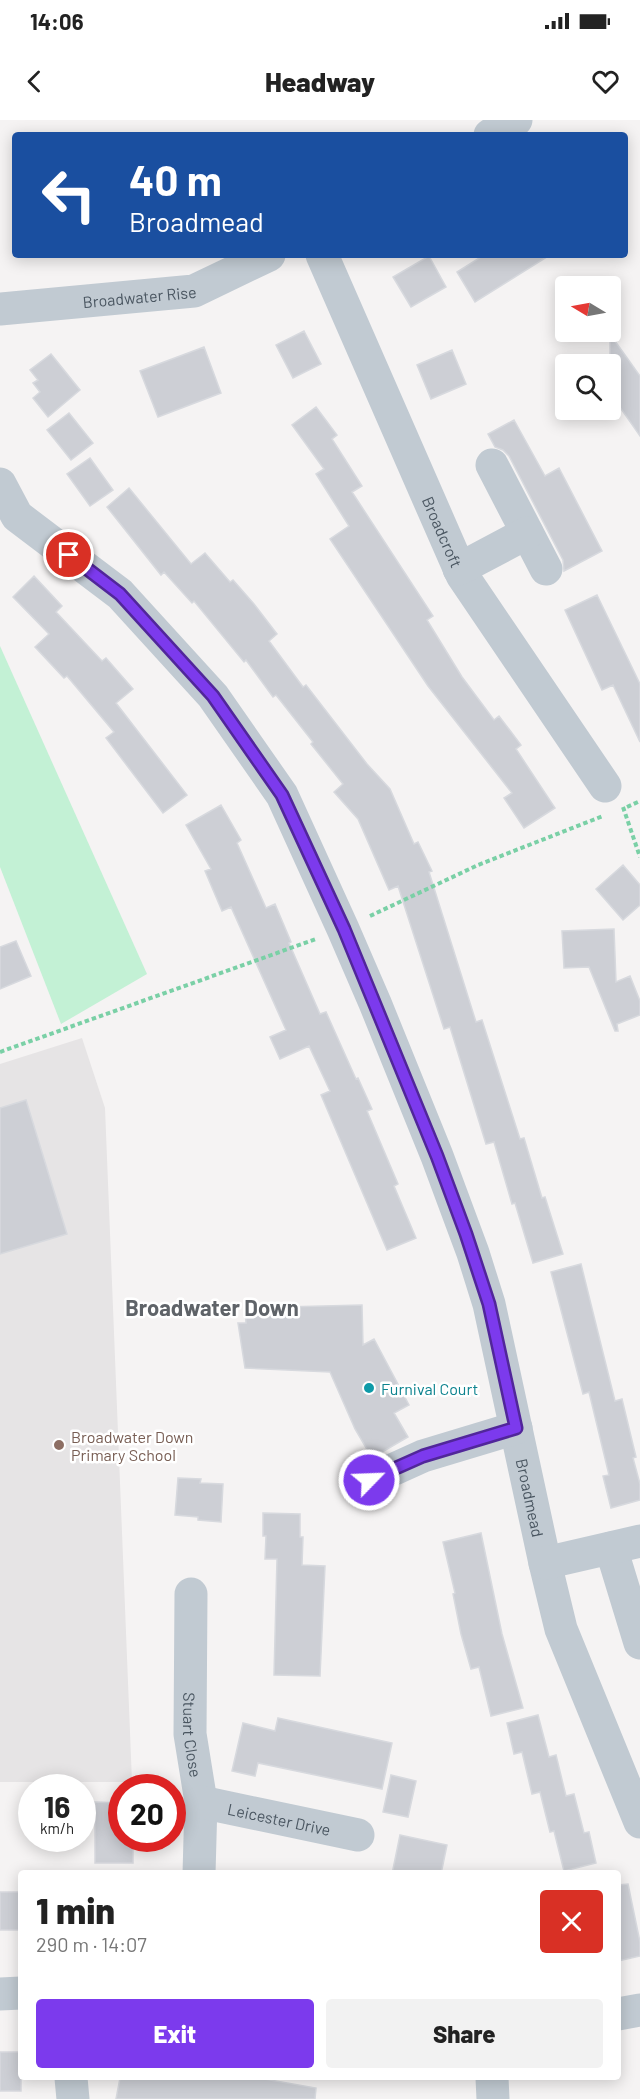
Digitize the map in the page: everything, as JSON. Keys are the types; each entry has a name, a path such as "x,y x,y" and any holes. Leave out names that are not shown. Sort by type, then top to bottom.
{"street":[{"path":"495,132 516,120"},
{"name":"Broadwater Rise","path":"0,309 194,291 263,258"},
{"name":"Broadcroft","path":"323,258 459,569 614,797"},
{"path":"492,465 546,569"},
{"name":"Broadmead","path":"0,484 17,516 120,594 213,696 282,795 344,929 437,1156 473,1253 489,1304 544,1563 561,1629 640,1822"},
{"path":"459,569 527,533"},
{"path":"369,1480 423,1456 516,1428"},
{"path":"544,1563 625,1544 640,1643"},
{"name":"Stuart Close","path":"191,1594 190,1734 201,1802 199,1870"},
{"name":"Leicester Drive","path":"201,1802 358,1835"},
{"path":"0,1994 18,1993"},
{"path":"621,2013 640,2010"},
{"path":"71,2080 73,2099"},
{"path":"492,2080 493,2099"}],"path":[{"path":"614,797 640,857"},
{"path":"0,1052 344,929 614,797 640,801"}],"shaded area":[{"name":"Broadwater Down Primary School","path":"82,1038 105,1108 132,1774 108,1774 108,1782 96,1782 96,1774 18,1774 18,1782 0,1782 0,1064"}],"green space":[{"path":"0,646 147,974 61,1024 0,867"}],"building":[{"path":"426,258 430,258 446,287 411,307 393,277"},
{"path":"479,258 545,258 475,302 457,272"},
{"path":"304,331 321,364 293,378 276,345"},
{"path":"610,342 616,342 640,376 640,436 621,409 621,354 610,354"},
{"path":"204,347 221,393 158,417 140,371"},
{"path":"452,350 466,384 431,399 417,365"},
{"path":"51,354 80,390 48,417 33,398 40,392 33,383 38,380 30,370"},
{"path":"316,407 337,435 332,439 362,486 352,492 433,616 427,620 462,677 494,720 499,716 521,745 516,749 555,808 524,828 504,798 512,793 428,686 330,539 349,526 316,474 324,469 292,425"},
{"path":"69,413 93,443 71,460 47,430"},
{"path":"514,420 545,476 559,468 602,551 564,571 563,560 509,456 503,450 495,447 488,434"},
{"path":"90,458 113,490 90,506 67,474"},
{"path":"129,488 191,564 205,553 230,582 233,580 254,604 277,634 269,641 303,687 306,685 367,764 390,789 414,844 418,842 432,871 429,872 476,1022 482,1020 520,1139 524,1138 542,1198 545,1197 563,1254 533,1263 515,1203 512,1204 494,1142 486,1144 450,1027 444,1029 398,886 389,890 358,819 334,792 343,784 276,695 273,697 246,660 244,662 194,601 192,603 164,572 161,575 107,507"},
{"path":"34,576 62,606 56,612 102,661 106,658 133,689 116,703 187,795 163,813 106,738 114,732 67,676 64,678 35,647 49,634 13,597"},
{"path":"597,595 640,684 640,742 613,685 602,690 565,610"},
{"path":"221,805 241,840 237,843 266,908 275,904 291,942 289,943 320,1014 326,1012 372,1109 367,1111 398,1184 394,1186 416,1238 387,1250 321,1095 330,1091 309,1046 280,1059 270,1037 286,1030 231,907 222,911 205,871 211,869 186,825"},
{"path":"623,865 640,885 640,905 623,920 596,889"},
{"path":"614,929 616,982 630,976 640,1001 640,1015 617,1024 618,1031 615,1031 589,967 564,968 562,931"},
{"path":"16,941 31,976 0,989 0,947"},
{"path":"26,1100 67,1234 0,1254 0,1108"},
{"path":"581,1264 615,1401 622,1399 640,1484 640,1500 611,1508 603,1476 609,1475 589,1392 583,1394 551,1272"},
{"name":"Furnival Court","path":"362,1305 363,1345 374,1339 409,1405 394,1413 408,1437 372,1458 355,1429 330,1372 245,1368 238,1323 246,1323 245,1308"},
{"path":"178,1478 201,1479 200,1483 223,1484 221,1522 175,1515"},
{"path":"263,1513 300,1514 300,1537 303,1537 302,1565 325,1566 320,1676 274,1675 277,1559 265,1559 266,1536 263,1536"},
{"path":"481,1533 502,1634 523,1708 491,1716 479,1667 471,1669 461,1634 453,1594 455,1593 443,1542"},
{"path":"538,1715 549,1757 556,1755 566,1796 574,1794 584,1833 589,1832 596,1863 564,1870 554,1831 550,1832 540,1792 532,1794 522,1752 514,1754 507,1723"},
{"path":"278,1718 392,1743 382,1789 258,1763 255,1776 232,1771 243,1723 275,1731"},
{"path":"391,1775 416,1781 408,1817 383,1812"},
{"path":"96,1802 108,1802 108,1852 133,1852 133,1863 95,1863"},
{"path":"400,1835 447,1845 442,1870 393,1870"},
{"path":"628,1884 640,1942 640,1956 621,1960 621,1885"},
{"path":"0,1892 18,1892 18,1930 0,1930"},
{"path":"0,2052 18,2052 18,2080 21,2080 21,2091 0,2091"},
{"path":"120,2080 270,2080 316,2088 315,2099 116,2099"}],"place":[{"name":"Furnival Court","path":"369,1388"},
{"name":"Broadwater Down Primary School","path":"59,1445"}],"district":[{"name":"Broadwater Down","path":"212,1307"}],"route":[{"path":"69,555 120,594 213,696 282,795 344,929 375,1003 437,1156 473,1253 489,1304 516,1428 423,1456 369,1480"}]}
